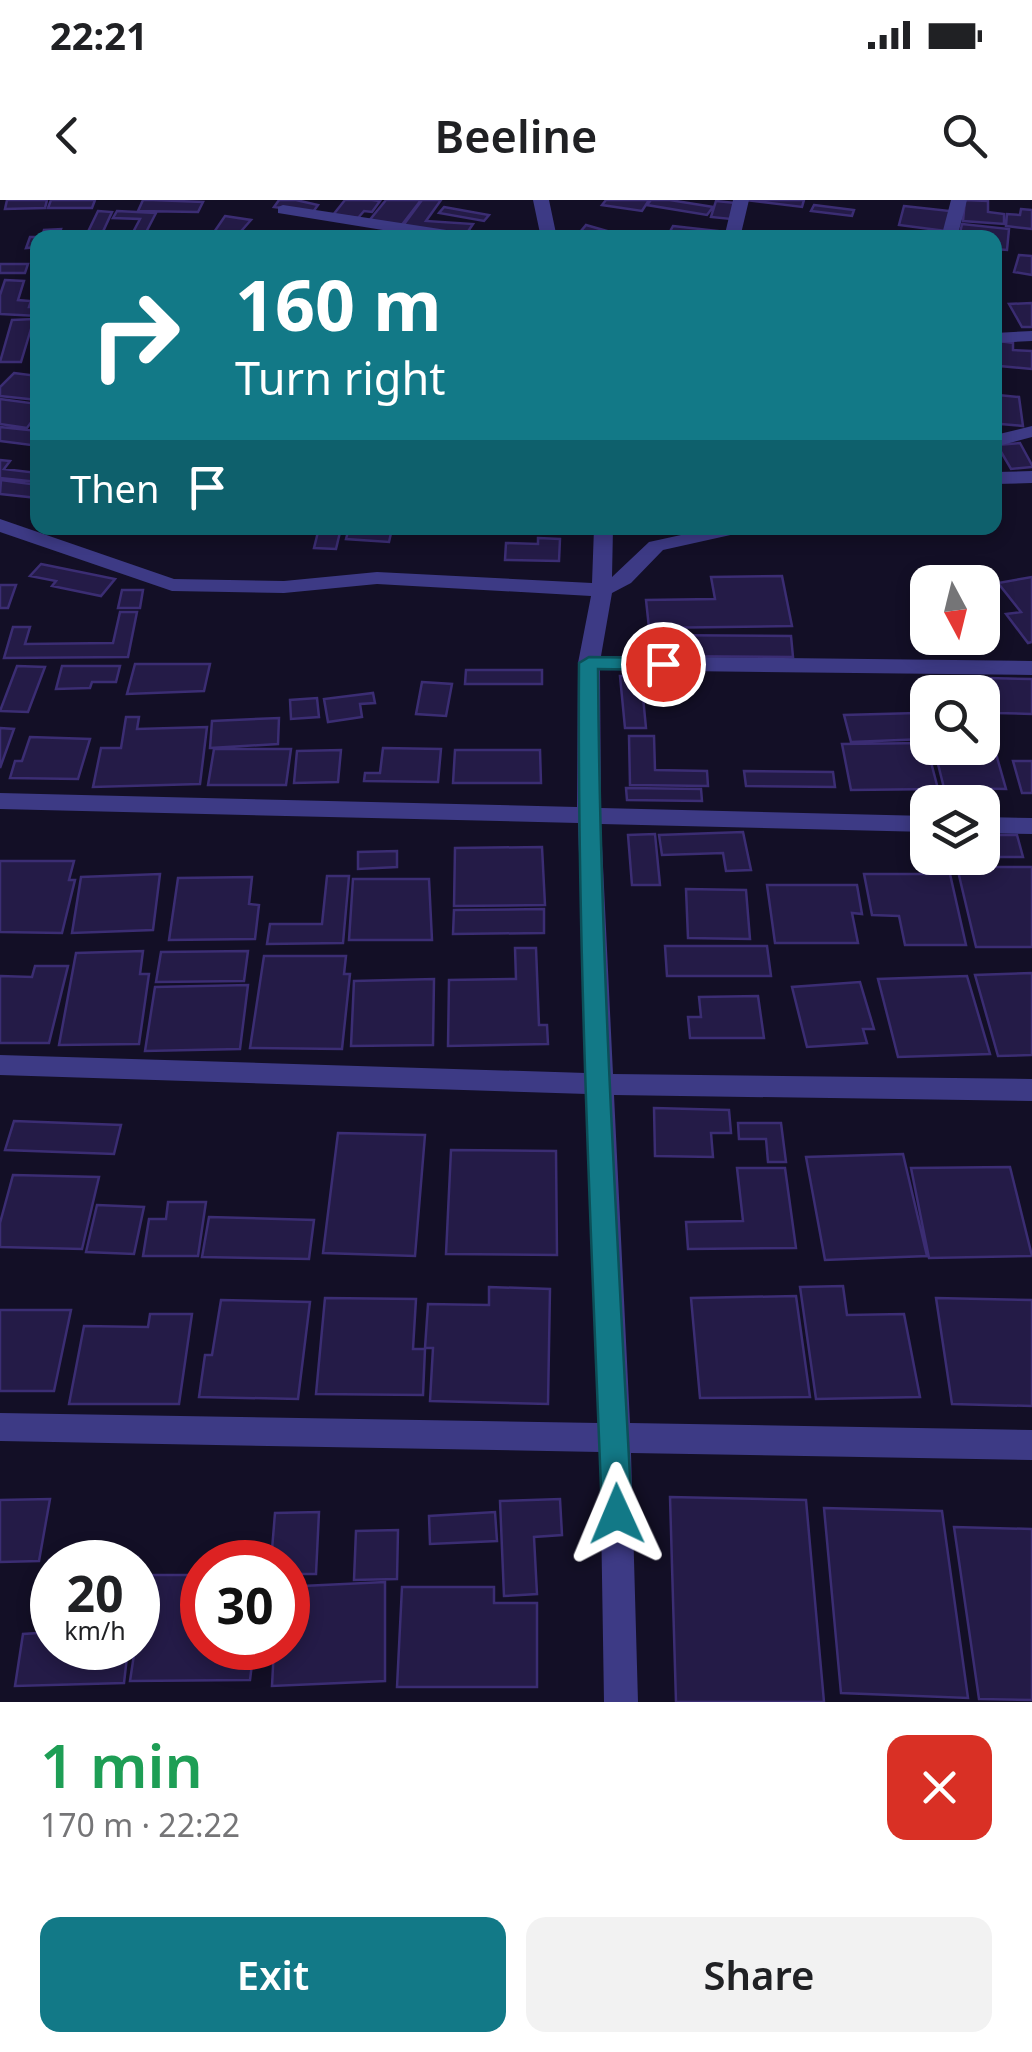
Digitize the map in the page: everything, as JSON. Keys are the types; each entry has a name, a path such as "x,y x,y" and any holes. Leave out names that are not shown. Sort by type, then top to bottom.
{"street":[{"path":"541,200 548,230"},
{"path":"734,230 742,200"},
{"path":"951,230 959,200"},
{"path":"283,210 412,230"},
{"path":"354,230 359,222"},
{"path":"1002,338 1032,336"},
{"path":"1002,439 1032,431"},
{"path":"1002,478 1032,476"},
{"path":"0,525 172,586 284,587 377,578 602,590 624,579 656,546 706,535"},
{"path":"603,535 602,590 589,663 589,818 622,1702"},
{"path":"589,663 1032,668"},
{"path":"0,802 910,824"},
{"path":"1000,825 1032,826"},
{"path":"0,1065 598,1084 1032,1090"},
{"path":"0,1427 1032,1446"}],"building":[{"path":"7,200 47,200 45,208 5,209"},
{"path":"51,200 95,200 92,208 48,208"},
{"path":"143,200 203,202 198,212 138,211"},
{"path":"279,200 318,205 313,212 274,207"},
{"path":"345,200 380,201 372,212 364,211 358,218 333,215"},
{"path":"386,200 421,200 401,226 368,222"},
{"path":"422,200 441,200 426,221 473,224 469,230 402,227"},
{"path":"606,200 649,200 642,211 602,205"},
{"path":"651,200 713,207 707,215 647,205"},
{"path":"746,200 804,200 802,207"},
{"path":"965,200 988,201 988,212 1004,214 1004,224 963,221"},
{"path":"716,201 736,203 731,219 711,217"},
{"path":"814,205 854,210 852,216 811,211"},
{"path":"904,206 950,211 946,230 899,225"},
{"path":"444,207 489,215 484,221 439,213"},
{"path":"1021,209 1032,210 1032,229 1006,226 1007,214 1020,215"},
{"path":"98,211 112,212 104,230 89,230"},
{"path":"117,211 156,213 147,230 134,230 140,219 113,218"},
{"path":"225,216 251,220 242,230 215,230"},
{"path":"962,224 1009,229 1007,250 1002,250 1002,230 961,230"},
{"path":"673,226 709,230 671,230"},
{"path":"1019,255 1032,256 1032,275 1014,272"},
{"path":"0,264 28,264 25,273 0,273"},
{"path":"5,280 24,281 18,300 30,301 30,316 0,314"},
{"path":"1032,303 1032,327 1022,327 1009,304"},
{"path":"30,319 30,332 21,362 0,362 12,320"},
{"path":"1002,341 1013,343 1013,350 1032,351 1032,369 1002,366"},
{"path":"14,373 30,375 30,399 0,396 0,387"},
{"path":"1002,395 1019,397 1023,426 1002,424"},
{"path":"0,399 30,403 27,428 0,424"},
{"path":"0,427 30,430 30,445 0,441"},
{"path":"1020,443 1032,467 1011,469 1002,454 1002,445"},
{"path":"0,460 10,461 4,469 30,472 30,481 0,478"},
{"path":"1,480 30,484 30,497 0,494"},
{"path":"317,535 339,535 336,549 314,548"},
{"path":"347,535 391,535 389,542 346,539"},
{"path":"538,538 560,539 559,561 505,560 506,543 538,544"},
{"path":"41,564 115,579 101,596 52,586 56,581 30,576"},
{"path":"782,576 792,626 649,628 646,600 715,599 711,577"},
{"path":"1032,577 1032,642 1028,643 1006,614 1021,612 1000,583"},
{"path":"0,585 16,585 8,608 0,608"},
{"path":"122,590 143,590 140,608 118,608"},
{"path":"120,612 137,612 128,657 4,658 13,627 30,627 25,644 113,643"},
{"path":"643,635 791,636 793,657 645,656"},
{"path":"135,664 210,664 204,691 127,694"},
{"path":"17,666 45,667 28,712 0,711"},
{"path":"62,666 120,666 116,682 56,689"},
{"path":"466,670 542,670 542,684 465,684"},
{"path":"620,676 641,676 646,728 625,728"},
{"path":"1000,678 1032,679 1032,714 1000,713"},
{"path":"422,682 452,684 446,716 416,714"},
{"path":"373,693 375,703 360,704 362,717 328,722 324,699"},
{"path":"317,698 319,717 291,719 290,700"},
{"path":"910,713 910,740 851,742 844,715"},
{"path":"126,717 139,717 137,729 207,727 200,784 93,787 101,748 121,748"},
{"path":"279,718 278,744 210,748 212,721"},
{"path":"0,728 14,729 0,768"},
{"path":"629,736 654,736 655,770 707,771 708,786 630,785"},
{"path":"30,737 90,739 78,779 10,778 15,761 22,761"},
{"path":"910,743 910,765 932,765 937,785 851,790 842,744"},
{"path":"383,748 441,749 438,782 364,781 365,773 380,773"},
{"path":"214,749 291,749 286,785 208,785"},
{"path":"341,750 338,782 294,783 297,751"},
{"path":"455,750 540,750 541,783 453,783"},
{"path":"1013,761 1032,761 1032,793 1022,793"},
{"path":"938,765 999,765 1006,789 1000,789 1000,785 943,785"},
{"path":"744,771 833,772 835,787 746,786"},
{"path":"626,788 701,789 702,801 627,800"},
{"path":"743,832 751,870 726,871 723,853 662,855 659,835"},
{"path":"655,834 660,885 632,885 628,835"},
{"path":"1000,835 1017,835 1023,857 1000,857"},
{"path":"542,847 545,905 454,906 455,848"},
{"path":"397,851 397,867 358,869 358,852"},
{"path":"0,861 74,861 69,880 75,880 62,933 0,932"},
{"path":"1000,867 1032,867 1032,947 976,947 959,875 1000,875"},
{"path":"160,874 153,930 72,933 81,877"},
{"path":"864,874 950,875 966,945 905,945 899,916 872,915"},
{"path":"327,876 349,876 343,943 267,944 270,924 322,924"},
{"path":"252,877 249,904 259,905 255,939 169,940 178,878"},
{"path":"353,879 429,879 432,940 349,940"},
{"path":"767,885 857,885 862,914 852,913 858,943 775,943"},
{"path":"686,889 746,890 750,939 688,938"},
{"path":"544,909 544,933 453,934 454,910"},
{"path":"665,946 767,946 771,976 667,976"},
{"path":"515,948 536,948 539,1025 547,1025 548,1044 448,1046 449,980 516,979"},
{"path":"143,951 140,974 149,974 139,1044 59,1045 76,953"},
{"path":"248,951 244,981 156,982 161,952"},
{"path":"264,956 346,956 344,974 350,974 342,1049 250,1048"},
{"path":"35,966 68,966 49,1043 0,1043 0,976 32,977"},
{"path":"1032,973 1032,1055 998,1056 975,975"},
{"path":"967,976 990,1054 898,1057 878,979"},
{"path":"434,979 433,1045 351,1046 354,981"},
{"path":"860,982 874,1029 863,1029 867,1043 807,1047 792,987"},
{"path":"248,985 240,1049 145,1051 155,987"},
{"path":"758,996 764,1038 690,1038 688,1017 701,1017 699,997"},
{"path":"654,1108 729,1110 731,1133 711,1133 713,1157 655,1156"},
{"path":"14,1121 121,1125 114,1154 5,1150"},
{"path":"738,1123 781,1123 786,1162 768,1162 766,1139 739,1139"},
{"path":"338,1133 425,1135 415,1256 323,1253"},
{"path":"451,1150 556,1151 557,1255 446,1254"},
{"path":"903,1154 927,1256 825,1260 806,1157"},
{"path":"1010,1167 1032,1256 929,1258 911,1168"},
{"path":"737,1168 785,1168 796,1248 688,1249 686,1222 743,1221"},
{"path":"13,1175 99,1177 82,1249 0,1247 0,1223"},
{"path":"168,1202 206,1202 198,1256 143,1256 149,1219 166,1219"},
{"path":"97,1205 144,1207 134,1254 86,1252"},
{"path":"209,1217 314,1220 309,1259 202,1257"},
{"path":"843,1286 847,1315 904,1314 920,1397 816,1399 800,1287"},
{"path":"489,1287 550,1289 548,1404 430,1401 433,1348 425,1348 428,1304 489,1305"},
{"path":"796,1296 810,1397 700,1398 691,1298"},
{"path":"325,1298 416,1299 413,1349 425,1349 423,1395 316,1394"},
{"path":"936,1298 1032,1300 1032,1406 952,1404"},
{"path":"221,1300 310,1302 298,1399 199,1397 205,1355 212,1355"},
{"path":"0,1310 71,1310 54,1391 0,1391"},
{"path":"150,1314 192,1314 179,1404 69,1404 84,1326 148,1327"},
{"path":"670,1497 806,1500 824,1702 676,1702"},
{"path":"50,1499 43,1540 30,1540 30,1561 0,1562 0,1500"},
{"path":"560,1499 562,1535 534,1537 537,1594 504,1596 500,1501"},
{"path":"824,1508 942,1511 968,1698 841,1693"},
{"path":"319,1512 316,1574 310,1574 310,1540 273,1540 275,1513"},
{"path":"495,1512 497,1541 430,1544 429,1516"},
{"path":"954,1527 1032,1529 1032,1700 979,1699"},
{"path":"398,1530 397,1579 354,1580 356,1531"},
{"path":"160,1575 180,1575 180,1670 251,1670 250,1680 130,1681 132,1670 160,1670"},
{"path":"385,1582 385,1681 272,1686 273,1670 310,1670 310,1586"},
{"path":"402,1587 494,1587 494,1603 537,1603 537,1687 397,1687"},
{"path":"23,1634 30,1634 30,1670 125,1670 124,1683 15,1686"}],"route":[{"path":"617,1514 589,818 589,663 663,664"}]}
